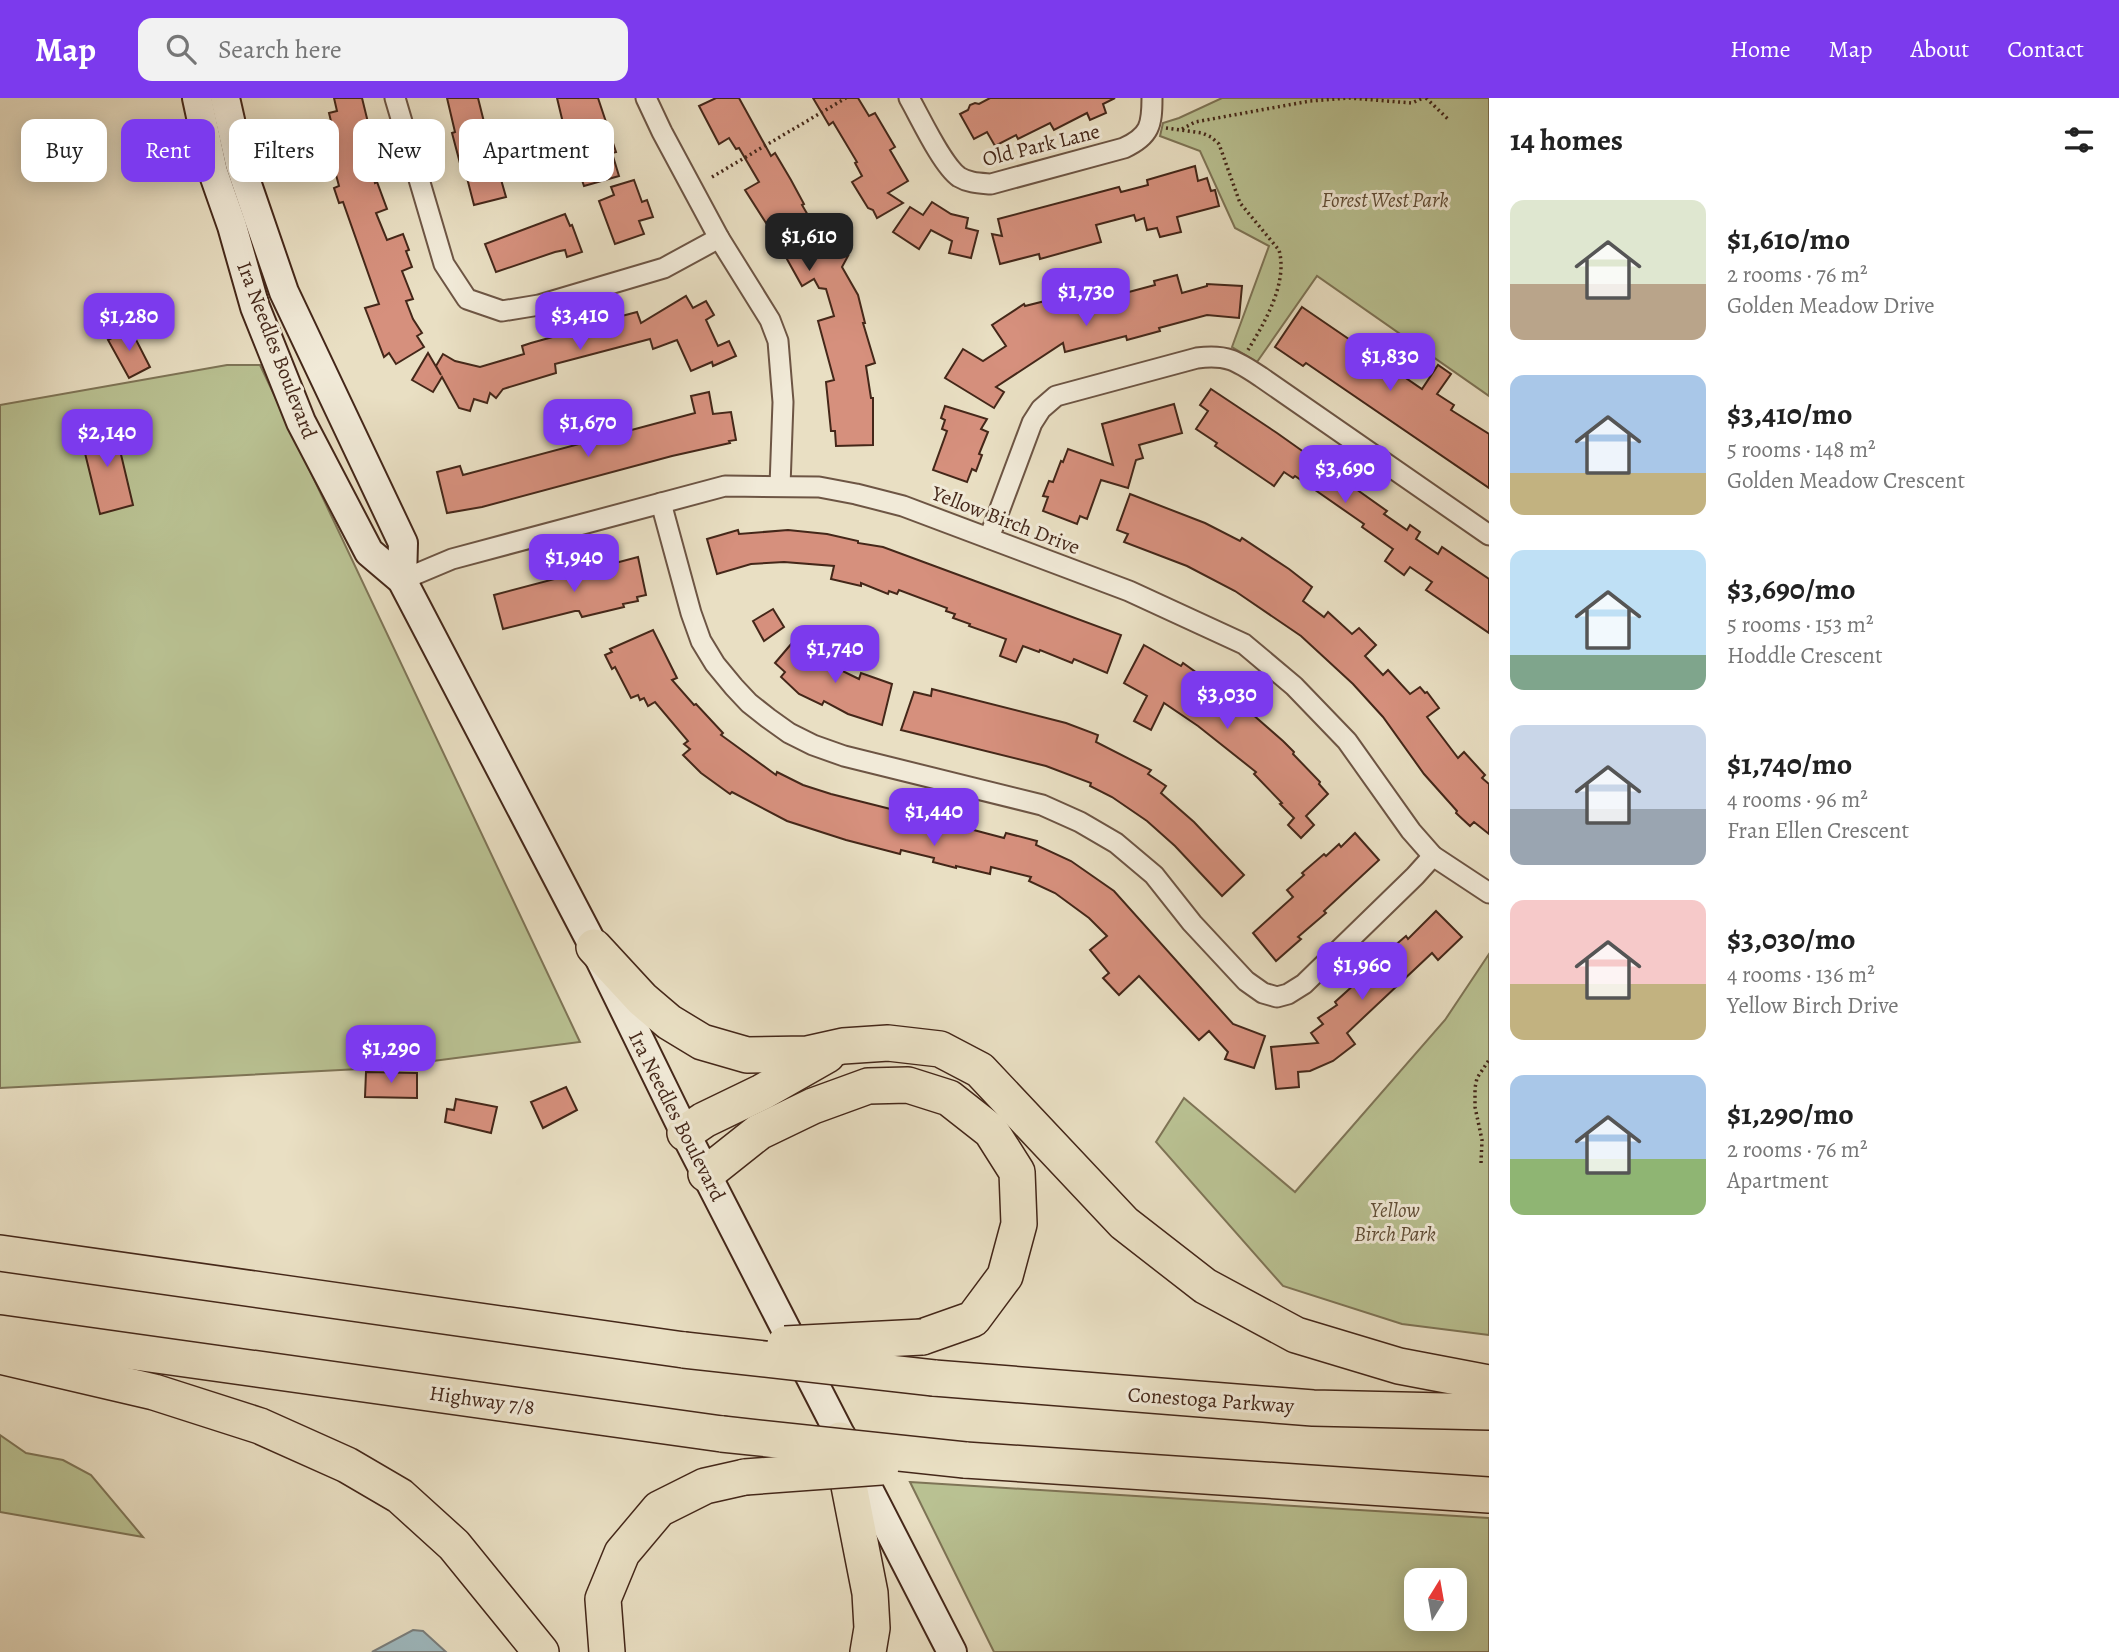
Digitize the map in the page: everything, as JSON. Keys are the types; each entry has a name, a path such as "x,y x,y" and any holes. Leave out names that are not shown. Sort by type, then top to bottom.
{"highway":[{"path":"594,947 642,999 668,1022 702,1042 747,1055 807,1054 842,1046 888,1043 940,1049 980,1070 1124,1223 1205,1286 1296,1335 1399,1367 1489,1383"},
{"path":"685,1133 704,1120 762,1092 842,1046"},
{"path":"0,1253 684,1350 922,1337 973,1319 1005,1276 1019,1224 1017,1172 991,1131 949,1098 908,1085 868,1086 813,1105 759,1132 706,1174"},
{"name":"Highway 7/8","path":"0,1333 722,1434 965,1460"},
{"name":"Conestoga Parkway","path":"684,1350 934,1378 1313,1408 1489,1412"},
{"path":"0,1356 154,1392 260,1426 347,1465 400,1496 454,1545 541,1652"},
{"path":"839,1433 870,1593 872,1628 867,1652"},
{"path":"607,1652 603,1599 622,1553 659,1508 705,1486 745,1477 965,1460 1489,1495"}],"main road":[{"name":"Ira Needles Boulevard","path":"197,98 213,172 256,307 301,422 369,552 402,580 594,947 685,1133 952,1652"},
{"name":"Ira Needles Boulevard","path":"225,98 240,164 284,292 403,543 402,580"}],"street":[{"path":"395,98 444,264 467,299 502,311 539,305 664,268 719,238"},
{"path":"646,98 719,238 765,311 778,341 783,402 780,486"},
{"name":"Old Park Lane","path":"909,98 947,164 958,176 973,183 990,184 1138,142 1148,130 1152,117 1152,98"},
{"path":"989,538 1032,423 1041,409 1056,396 1217,355 1240,363 1489,535"},
{"name":"Yellow Birch Drive","path":"402,580 452,559 725,486 819,487 903,506 1129,591 1244,644 1294,686 1347,741 1433,856 1489,893"},
{"path":"662,503 691,614 701,640 715,664 749,703 789,733 813,746 881,766 1042,805 1080,822 1116,844 1154,875 1192,923 1246,981 1263,993 1277,997 1304,984 1433,856"}],"path":[{"path":"712,177 846,98"},
{"path":"1180,130 1195,122 1310,101 1349,98 1412,103 1425,98 1449,120"},
{"path":"1166,128 1202,133 1211,136 1219,144 1240,203 1279,250 1281,257 1275,294 1248,350"},
{"path":"1481,1163 1482,1140 1475,1107 1475,1088 1477,1079 1489,1060"}],"green space":[{"name":"Forest West Park","path":"1222,98 1489,98 1489,396 1317,276 1257,362 1232,347 1269,246 1235,228 1200,151 1160,136 1163,123"},
{"path":"227,365 260,365 580,1042 379,1068 0,1088 0,405"},
{"name":"Yellow Birch Park","path":"1489,954 1489,1335 1402,1324 1283,1286 1156,1142 1184,1098 1295,1192 1445,1020"},
{"path":"0,1435 26,1453 63,1460 91,1475 143,1537 0,1512"},
{"path":"910,1482 1489,1518 1489,1652 994,1652"}],"water":[{"path":"413,1630 423,1631 446,1652 372,1652"}],"building":[{"path":"334,98 362,98 367,119 353,119 353,182 377,182 387,209 376,213 387,240 403,234 409,250 406,251 412,267 402,271 413,299 406,301 422,333 417,336 424,347 396,364 389,353 384,357 365,308 379,304 343,202 339,203 334,188 339,186 339,119 330,119 329,113 337,111"},
{"path":"447,98 478,98 483,119 459,119 459,159 452,133 455,132"},
{"path":"557,98 598,98 605,119 562,119"},
{"path":"716,98 739,98 771,156 775,153 791,180 829,251 831,250 835,257 848,256 842,267 858,295 875,363 866,366 873,398 873,445 836,446 835,431 831,431 826,382 834,380 818,321 834,316 826,289 819,288 814,279 802,286 783,252 793,245 777,217 766,223 745,190 759,182 739,148 736,149 729,138 719,144 699,106"},
{"path":"813,98 858,98 869,116 875,113 895,147 890,150 908,181 888,193 903,203 877,218 873,210 868,208 852,182 862,176 855,163 857,162 833,122 829,125"},
{"path":"990,98 1115,98 1103,104 1106,113 1090,120 1087,113 1054,130 1050,123 1018,139 1016,135 995,146 987,132 974,139 960,114 968,110 970,105"},
{"path":"614,160 619,176 614,177"},
{"path":"1195,166 1198,181 1207,178 1211,191 1215,190 1219,206 1177,217 1181,232 1160,237 1157,228 1147,230 1144,218 1136,221 1134,215 1096,225 1101,242 1040,259 1039,254 1000,264 992,234 1002,236 998,219 1119,187 1121,192 1148,185 1147,180"},
{"path":"634,180 642,202 647,200 653,217 639,221 644,234 615,244 599,201 614,195 611,187"},
{"path":"468,182 502,182 506,197 474,205"},
{"path":"583,182 598,182 584,186"},
{"path":"932,202 951,214 968,218 966,228 978,231 971,258 949,253 952,241 931,230 919,249 893,232 910,207 923,215"},
{"path":"565,214 582,252 567,257 565,250 555,252 496,272 485,244"},
{"path":"1177,275 1182,293 1207,284 1242,286 1239,318 1207,315 1127,340 1126,336 1065,352 1063,343 996,387 1004,392 994,408 945,378 963,349 983,361 1006,346 992,325 1024,304 1025,306 1053,299 1056,307 1109,293 1110,297 1155,285 1154,281"},
{"path":"686,296 693,308 706,301 714,315 706,320 718,346 729,341 736,356 713,366 712,362 691,371 677,340 653,349 650,339 555,364 556,373 503,389 496,398 490,393 487,403 474,399 470,411 459,408 442,377 433,392 412,380 428,353 441,375 436,366 443,354 455,361 480,367 524,354 522,346 614,318 637,312 641,323"},
{"path":"1302,307 1422,389 1438,365 1451,374 1437,394 1454,405 1451,410 1489,434 1489,488 1306,363 1303,366 1275,347"},
{"path":"130,328 150,367 129,378 108,340"},
{"path":"1211,389 1387,511 1384,514 1407,530 1410,525 1420,532 1416,539 1438,554 1442,547 1489,579 1489,633 1426,590 1432,582 1410,567 1404,575 1385,561 1393,549 1362,527 1364,524 1295,476 1293,478 1284,472 1274,486 1215,446 1217,443 1196,429 1208,411 1200,405"},
{"path":"709,392 713,414 731,412 736,440 729,441 730,443 482,507 447,513 437,472 460,466 463,475 695,413 691,396"},
{"path":"1174,404 1182,433 1139,445 1143,458 1136,460 1128,488 1101,480 1087,519 1080,516 1077,524 1043,511 1048,497 1043,496 1049,481 1053,482 1068,449 1113,465 1102,424"},
{"path":"945,406 987,419 981,429 988,432 979,454 982,455 976,471 972,469 967,482 933,470 947,431 942,429 945,420 941,418"},
{"path":"114,425 133,505 100,514 80,433"},
{"path":"1130,494 1205,523 1240,541 1242,538 1289,569 1312,587 1303,601 1324,617 1328,612 1352,634 1359,628 1376,645 1365,656 1383,675 1388,670 1410,694 1420,687 1427,692 1439,708 1427,717 1458,758 1464,752 1485,775 1482,778 1489,784 1489,834 1474,822 1470,826 1456,813 1383,717 1353,684 1301,636 1235,591 1187,566 1124,542 1128,534 1117,530"},
{"path":"738,530 739,534 788,530 827,534 883,547 1121,635 1107,673 1074,659 1072,663 1023,646 1016,662 1000,656 1006,639 953,618 955,614 946,611 947,608 899,590 897,594 889,591 888,594 861,583 861,586 831,579 834,566 784,562 751,564 717,574 707,539"},
{"path":"638,557 646,595 637,597 638,601 582,617 579,611 575,611 503,629 494,595"},
{"path":"773,609 784,627 764,641 753,621"},
{"path":"653,630 677,678 672,680 723,733 721,735 776,775 777,772 803,785 831,794 1004,838 1006,833 1037,841 1036,845 1071,861 1114,891 1233,1024 1265,1036 1254,1068 1225,1059 1228,1052 1209,1031 1199,1040 1139,976 1119,995 1103,978 1109,973 1090,950 1107,936 1089,918 1055,893 1029,881 1031,877 991,867 990,874 956,868 933,862 934,858 901,850 900,854 846,840 787,821 732,792 730,794 701,773 683,755 690,749 684,744 688,741 655,702 648,706 644,698 640,700 638,695 631,698 615,667 612,669 605,655 612,652 610,649"},
{"path":"792,643 803,653 810,646 830,665 859,679 861,673 892,684 882,725 848,714 824,701 822,705 799,694 781,677 785,672 775,663"},
{"path":"1144,645 1181,666 1183,663 1243,706 1283,741 1320,782 1328,794 1306,816 1314,825 1301,838 1288,825 1294,818 1254,774 1256,772 1198,726 1164,703 1151,730 1134,721 1147,696 1124,683"},
{"path":"932,689 1066,723 1098,735 1096,742 1151,770 1148,774 1166,786 1161,793 1194,822 1244,875 1222,896 1175,846 1147,821 1112,797 1090,786 1091,783 1046,766 901,730 914,692 931,696"},
{"path":"1355,833 1379,860 1276,961 1253,933 1293,897 1287,890 1304,875 1302,873 1324,854 1326,856 1339,844 1341,847"},
{"path":"1436,911 1462,937 1438,960 1432,953 1347,1033 1355,1044 1333,1061 1310,1071 1298,1072 1299,1087 1276,1089 1271,1047 1318,1043 1311,1033 1323,1024 1318,1018 1337,1005 1335,1002 1387,955 1386,953 1406,936 1408,939"},
{"path":"366,1072 417,1073 417,1098 365,1097"},
{"path":"566,1087 577,1110 543,1128 531,1102"},
{"path":"456,1099 497,1107 491,1133 445,1122 447,1109 454,1110"}]}
